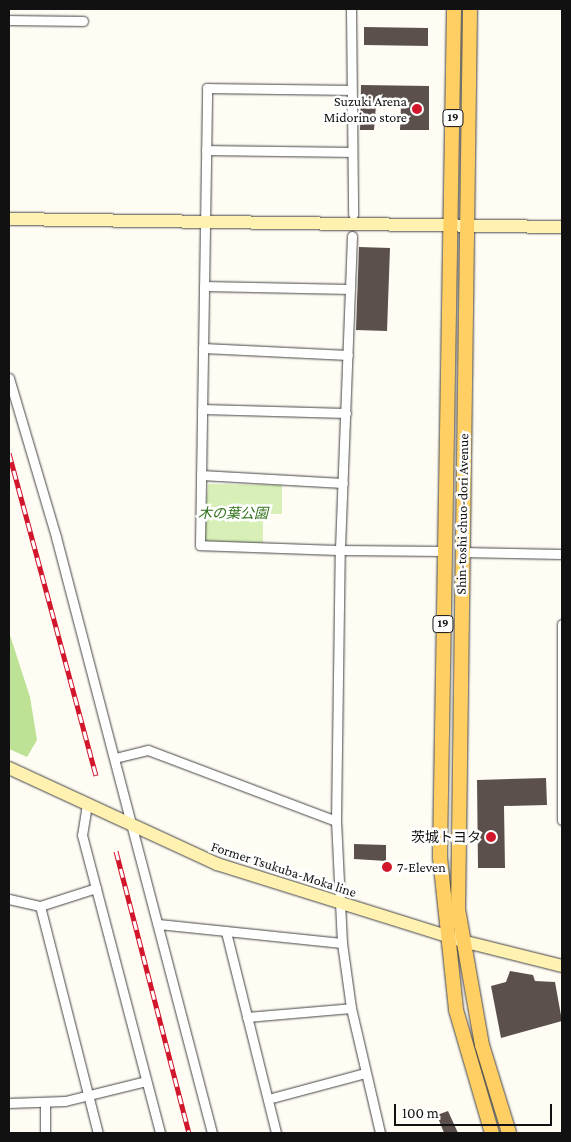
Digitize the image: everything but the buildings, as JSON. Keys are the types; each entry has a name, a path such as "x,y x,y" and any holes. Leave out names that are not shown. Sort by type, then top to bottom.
{"main road":[{"name":"Shin-toshi chuo-dori Avenue","path":"454,9 440,804 445,936 456,1010 492,1133"},
{"name":"Shin-toshi chuo-dori Avenue","path":"470,9 469,226 461,552 457,854 462,941 482,1045 509,1133"}],"street":[{"path":"351,9 353,214"},
{"path":"9,20 83,21"},
{"path":"351,90 207,88 200,545 340,550 444,551"},
{"path":"206,150 352,152"},
{"path":"9,219 562,227"},
{"path":"352,236 340,550 336,821 342,943 351,1008 364,1073 380,1133"},
{"path":"204,286 350,289"},
{"path":"203,348 348,355"},
{"path":"9,378 115,758 212,1133"},
{"path":"202,409 346,413"},
{"path":"201,475 343,482"},
{"path":"461,552 562,554"},
{"path":"562,624 562,820"},
{"path":"115,758 148,750 336,821"},
{"name":"Former Tsukuba-Moka line","path":"9,768 217,864 445,936 562,966"},
{"path":"87,804 82,835 160,1133"},
{"path":"9,899 40,906 96,888"},
{"path":"40,906 98,1133"},
{"path":"158,924 342,943"},
{"path":"226,932 276,1133"},
{"path":"247,1017 351,1008"},
{"path":"268,1100 364,1073"},
{"path":"9,1103 45,1102 88,1096 146,1081"},
{"path":"45,1102 45,1133"}],"green space":[{"name":"木の葉公園","path":"208,484 282,485 282,514 263,514 263,543 207,542 203,538"},
{"path":"9,632 30,697 37,740 27,757 9,749"}],"railway":[{"path":"9,453 96,775"},
{"path":"116,851 189,1133"}],"place":[{"name":"Suzuki Arena Midorino store","path":"417,109"},
{"name":"茨城トヨタ","path":"491,837"},
{"name":"7-Eleven","path":"387,867"}]}
